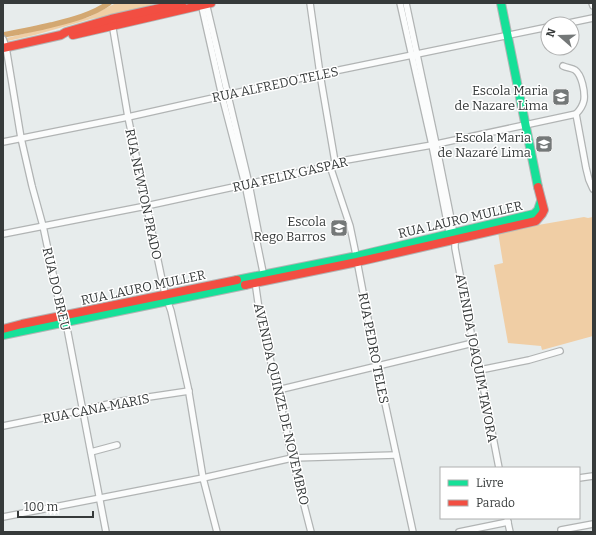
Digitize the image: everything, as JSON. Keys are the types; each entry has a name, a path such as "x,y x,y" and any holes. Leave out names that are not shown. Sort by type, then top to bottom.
{"street":[{"path":"112,22 182,3"},
{"path":"310,3 335,162"},
{"name":"AVENIDA JOAQUIM TAVORA","path":"400,3 415,55"},
{"name":"AVENIDA JOAQUIM TAVORA","path":"406,3 415,55 473,343 480,370 498,467"},
{"path":"501,3 526,124"},
{"path":"4,48 61,35 66,32 205,4 225,95 247,184 266,278"},
{"path":"580,21 593,18"},
{"name":"RUA NEWTON PRADO","path":"112,22 128,117 146,206 189,391 204,478 217,532"},
{"name":"RUA ALFREDO TELES","path":"3,142 128,117 320,74 540,30"},
{"name":"RUA DO BREU","path":"3,39 21,138 64,319 106,532"},
{"path":"563,66 575,71 581,79 584,99 582,106 576,114 586,168 593,189"},
{"name":"RUA FELIX GASPAR","path":"3,234 146,206 330,166 335,162 434,145 576,114"},
{"name":"RUA LAURO MULLER","path":"3,335 64,319 536,221 544,210 526,124"},
{"name":"RUA PEDRO TELES","path":"330,166 350,226 377,366 413,532"},
{"name":"AVENIDA QUINZE DE NOVEMBRO","path":"255,280 261,324 311,532"},
{"name":"RUA LAURO MULLER","path":"3,329 22,324 64,319"},
{"path":"278,390 473,343"},
{"path":"480,370 529,360 560,351"},
{"name":"RUA CANA MARIS","path":"3,426 122,401 189,391"},
{"path":"91,452 118,446"},
{"path":"3,517 204,478 292,458 396,455"},
{"path":"580,478 593,476"},
{"path":"459,532 507,520 510,532"},
{"path":"561,530 593,524"}],"shaded area":[{"path":"116,3 158,3 3,42 3,39 89,17"},
{"path":"584,217 593,217 593,336 542,350 541,346 508,343 494,265 503,263 498,232"}],"waterway":[{"path":"3,35 74,19 96,11 109,3"}],"traffic: fast":[{"path":"501,3 538,187"},
{"path":"237,280 357,256 534,214 538,210 541,201"},
{"path":"3,335 245,285"}],"traffic: jam":[{"path":"3,48 61,35 66,32 111,19 182,3"},
{"path":"73,35 211,3"},
{"path":"245,285 357,262 536,221 544,210 538,187"},
{"path":"3,329 237,280"}],"place":[{"name":"Escola Maria de Nazare Lima","path":"561,97"},
{"name":"Escola Maria de Nazaré Lima","path":"544,144"},
{"name":"Escola Rego Barros","path":"339,228"}]}
